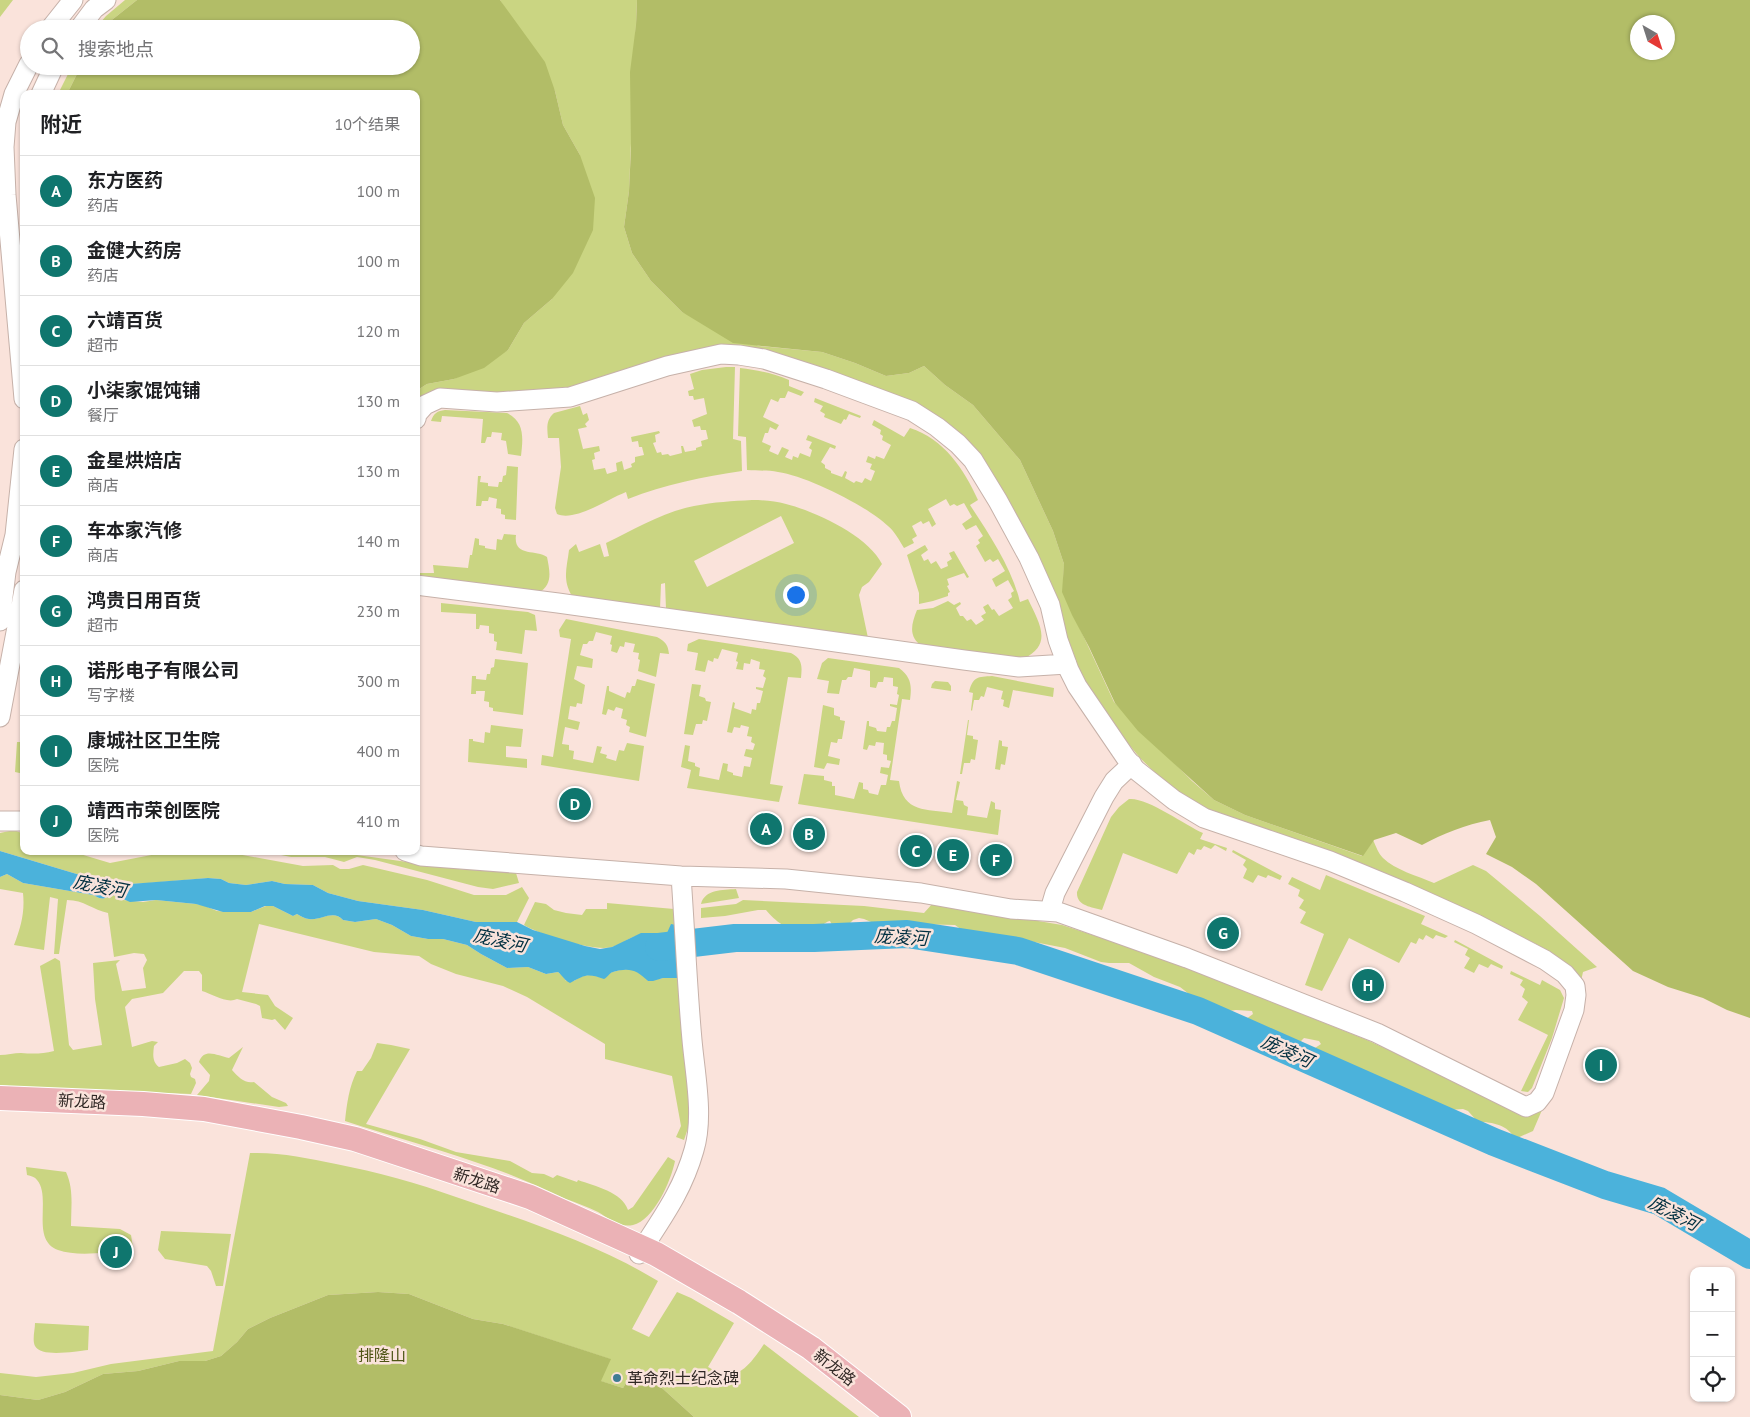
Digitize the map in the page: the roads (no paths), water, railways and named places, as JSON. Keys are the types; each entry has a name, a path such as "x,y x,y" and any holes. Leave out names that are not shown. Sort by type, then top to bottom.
{"main road":[{"name":"新龙路","path":"0,1098 143,1104 204,1109 301,1127 355,1139 530,1197 640,1251 772,1330 809,1354 889,1417"},
{"name":"新龙路","path":"0,1107 143,1111 194,1116 242,1124 351,1147 526,1203 684,1270 797,1339 900,1417"}],"street":[{"path":"57,20 73,0"},
{"path":"85,20 94,9 106,0"},
{"path":"20,324 6,195 4,147 14,94 24,75"},
{"path":"43,90 50,75"},
{"path":"417,855 680,876 804,880 926,894 1011,910 1050,910 1179,955 1377,1033 1521,1105 1532,1106 1544,1093 1574,1010 1576,994 1574,986 1565,974 1545,960 1476,924 1330,860 1204,818 1174,800 1136,770 1077,686 1058,640 1050,605 1029,558 973,460 958,444 912,411 869,394 764,359 721,354 667,366 570,397 497,402 440,398 425,405 420,411"},
{"path":"0,621 10,572 20,487"},
{"path":"420,585 558,602 1019,667 1067,664"},
{"path":"0,717 20,611"},
{"path":"1050,910 1055,893 1104,797 1114,781 1132,764"},
{"path":"0,821 20,821"},
{"path":"640,1251 680,1192 695,1148 698,1122 697,1082 680,876"}],"water":[{"path":"0,851 90,878 130,884 208,878 246,885 272,881 285,884 313,885 328,893 358,901 423,910 476,922 517,922 533,930 600,949 612,947 641,933 667,933 671,924 676,925 679,978 663,978 648,981 636,972 619,970 604,979 586,976 570,983 558,972 546,974 528,967 507,968 467,945 443,939 411,936 392,925 376,919 355,922 331,915 308,919 297,914 293,916 273,906 265,906 251,912 223,912 196,904 156,900 130,902 114,895 99,898 93,895 23,883 7,874 0,877"}],"waterway":[{"name":"庞凌河","path":"659,947 735,938 814,938 907,934 1018,951 1198,1011 1494,1142 1605,1185 1659,1201 1750,1255"}],"place":[{"name":"小柒家馄饨铺","path":"575,804"},
{"name":"东方医药","path":"766,829"},
{"name":"金健大药房","path":"809,834"},
{"name":"六靖百货","path":"916,851"},
{"name":"金星烘焙店","path":"953,855"},
{"name":"车本家汽修","path":"996,860"},
{"name":"鸿贵日用百货","path":"1223,933"},
{"name":"诺彤电子有限公司","path":"1368,985"},
{"name":"康城社区卫生院","path":"1601,1065"},
{"name":"靖西市荣创医院","path":"116,1252"},
{"name":"革命烈士纪念碑","path":"617,1378"}],"park label":[{"name":"排隆山","path":"382,1355"}]}
